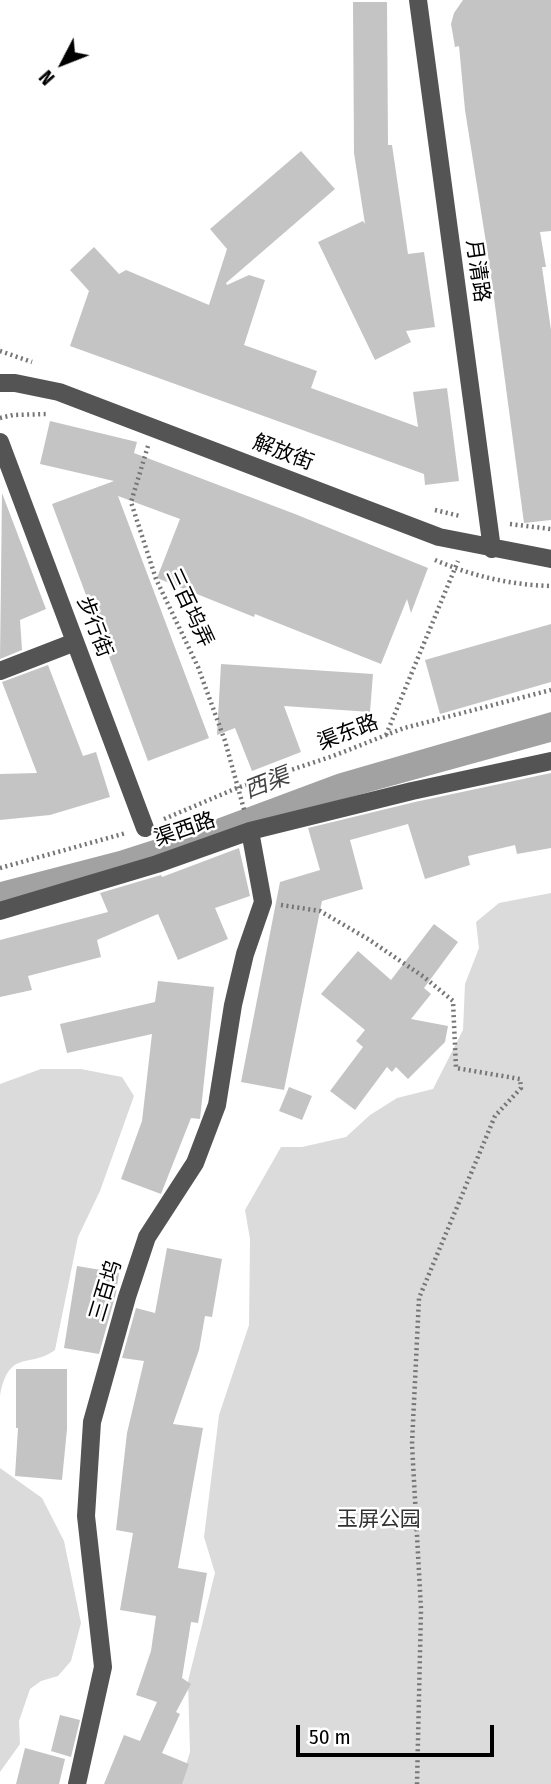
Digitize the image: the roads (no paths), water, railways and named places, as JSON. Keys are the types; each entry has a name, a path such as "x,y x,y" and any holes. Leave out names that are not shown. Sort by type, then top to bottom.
{"street":[{"name":"月清路","path":"418,0 492,549"},
{"name":"解放街","path":"0,383 15,383 59,392 439,537 551,561"},
{"name":"步行街","path":"0,442 145,828"},
{"path":"0,671 75,642"},
{"name":"渠西路","path":"0,911 157,864 250,831 412,791 551,761"},
{"name":"三百坞","path":"77,1784 103,1667 86,1516 92,1422 147,1237 195,1163 217,1105 236,992 245,954 263,902 250,831"}],"water label":[{"name":"西渠","path":"267,784"}],"park label":[{"name":"玉屏公园","path":"379,1520"}]}
